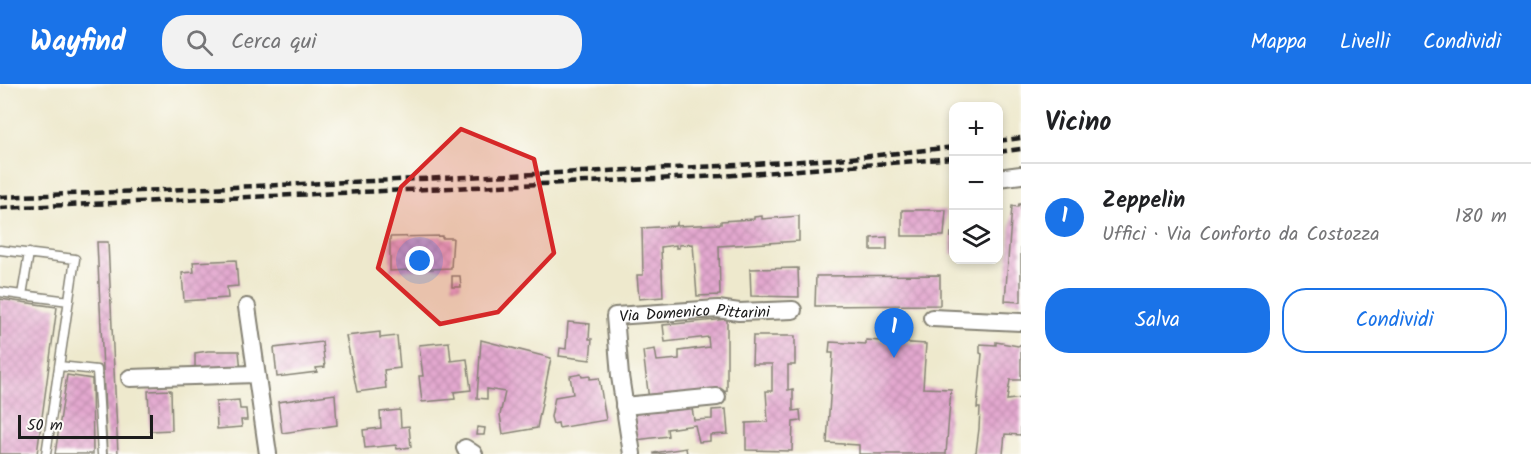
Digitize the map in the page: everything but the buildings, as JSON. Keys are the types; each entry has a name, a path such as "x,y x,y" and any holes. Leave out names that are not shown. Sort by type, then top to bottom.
{"street":[{"path":"1003,177 1021,175"},
{"path":"247,307 268,454"},
{"name":"Via Domenico Pittarini","path":"632,454 624,406 615,316 718,309 739,312 793,310"},
{"path":"932,318 1021,322"},
{"path":"130,378 256,374"},
{"path":"624,406 717,397"}],"lane":[{"path":"0,250 75,259 46,454"},
{"path":"22,295 29,253"},
{"path":"0,292 69,301"},
{"path":"59,366 97,370 102,454"}],"highlighted area":[{"path":"461,129 534,159 554,253 498,312 440,324 378,268 401,187"}],"railway":[{"path":"1003,140 1021,138"},
{"path":"0,197 721,166 851,158 949,148"},
{"path":"1003,151 1021,149"},
{"path":"0,208 722,176 949,158"}],"place":[{"name":"Zeppelin","path":"894,358"}]}
